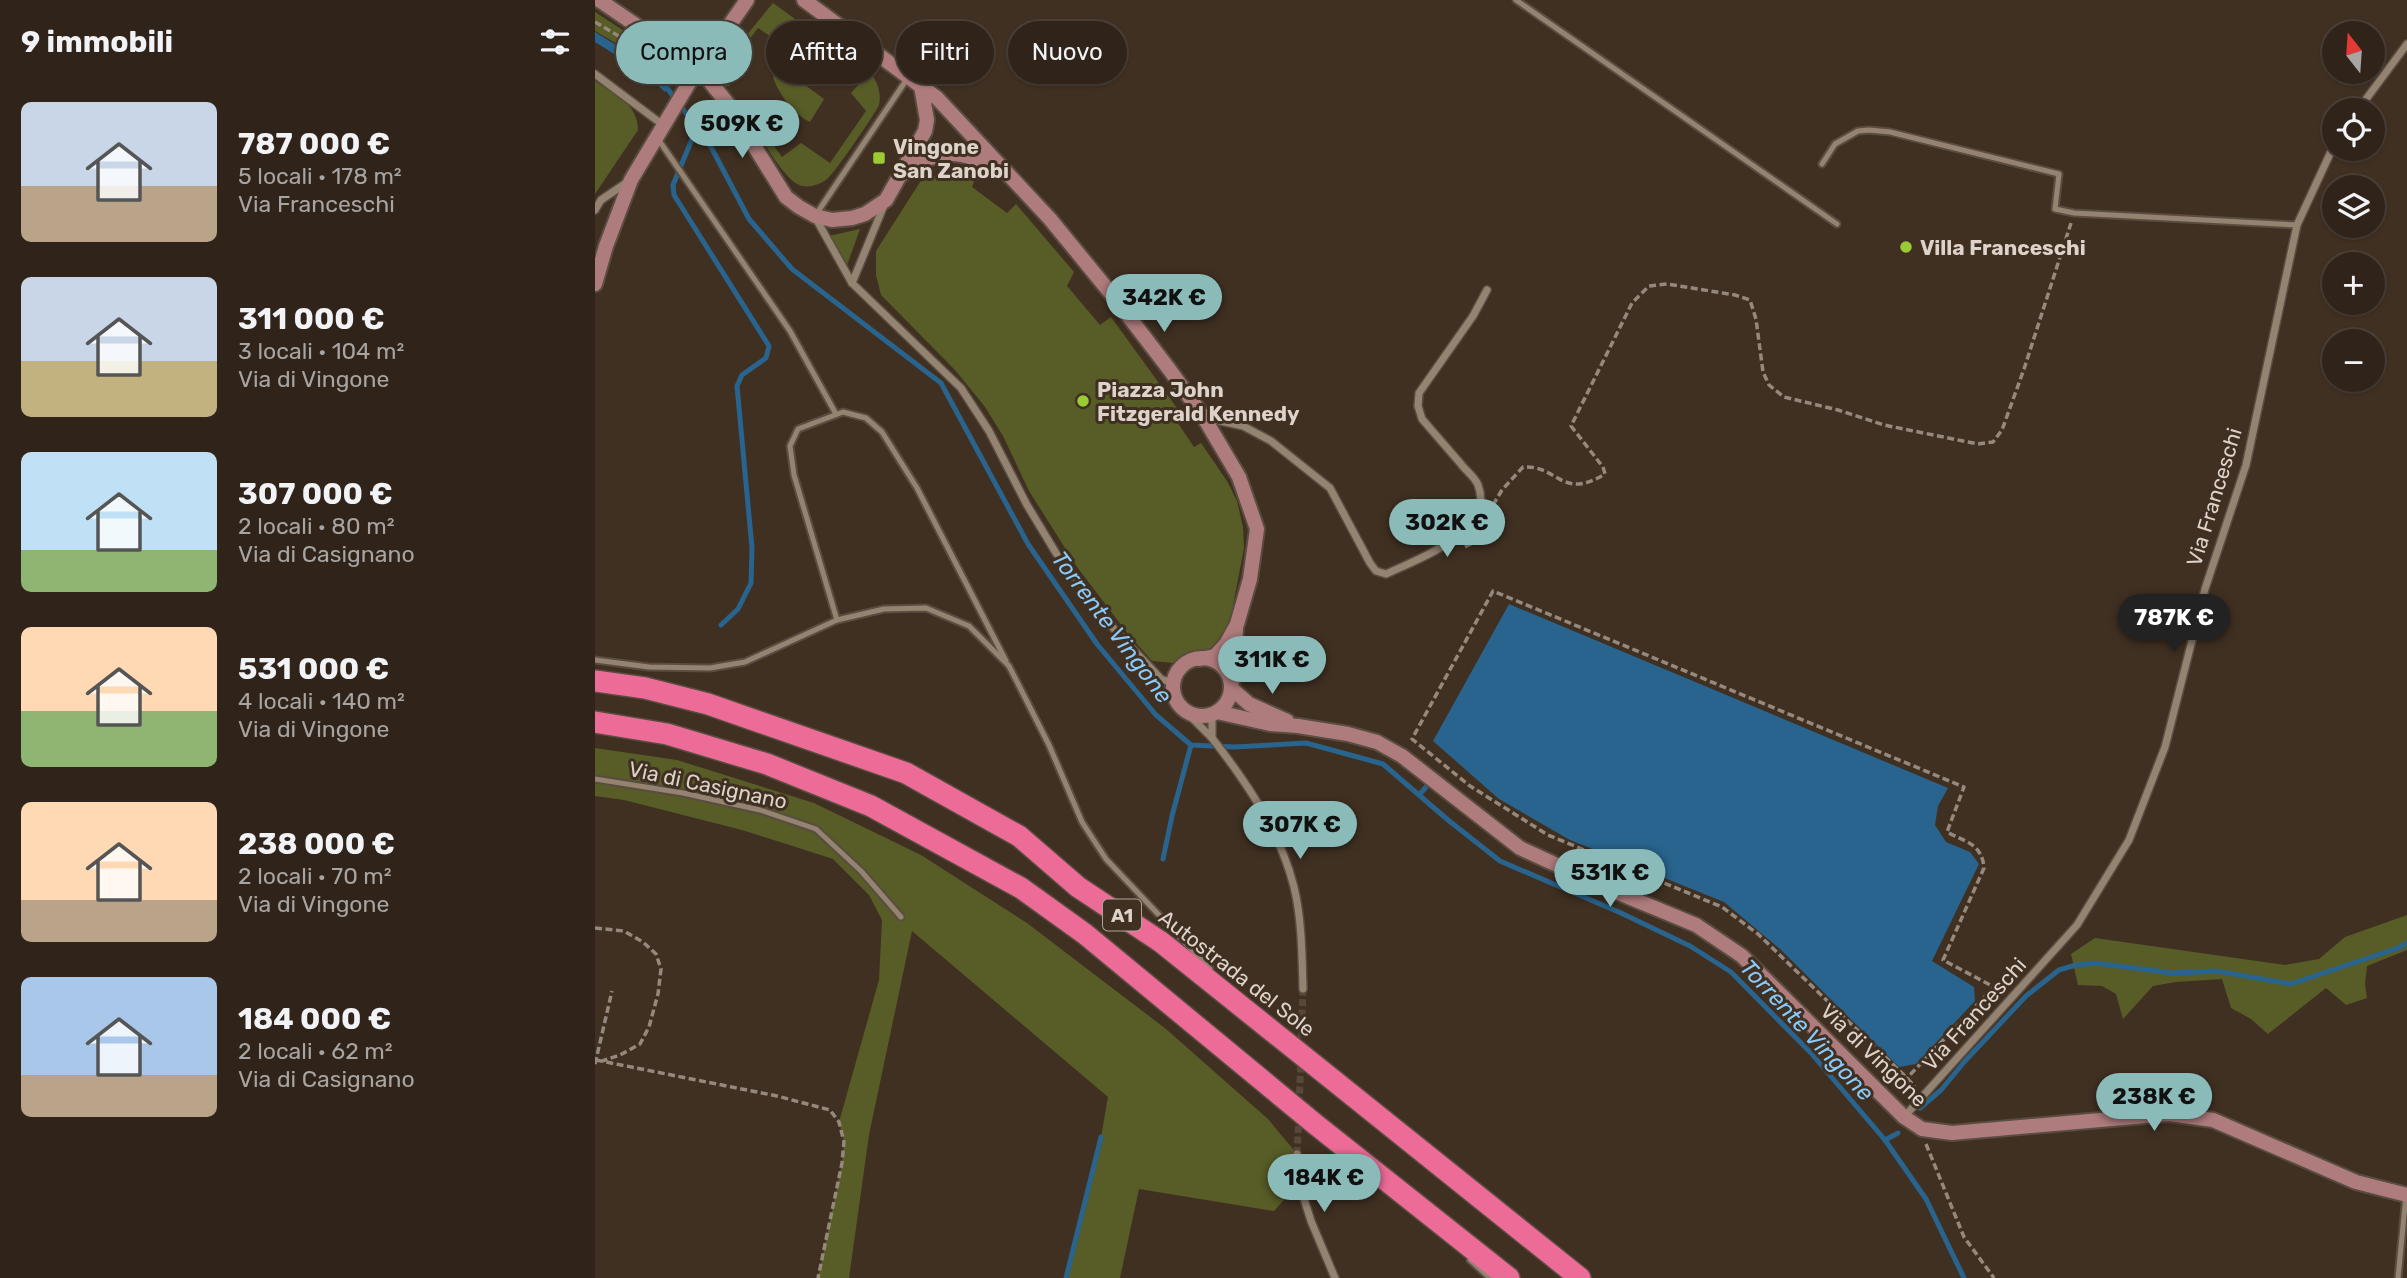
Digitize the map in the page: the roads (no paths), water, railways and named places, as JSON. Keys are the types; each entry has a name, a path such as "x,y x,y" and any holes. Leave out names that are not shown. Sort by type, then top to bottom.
{"highway":[{"name":"Autostrada del Sole","path":"595,681 645,688 708,704 906,774 1019,836 1078,887 1161,942 1580,1278"},
{"name":"A1","path":"595,722 667,734 767,764 871,806 1021,888 1085,934 1315,1124 1509,1278"}],"street":[{"path":"599,0 630,21"},
{"path":"732,21 747,0"},
{"path":"804,0 896,68"},
{"path":"2367,98 2407,44"},
{"path":"595,74 660,130"},
{"path":"595,284 631,180 688,84"},
{"path":"712,84 728,104 786,197 815,216 832,220 852,218 876,208 886,200"},
{"path":"852,283 886,200 925,131 927,120 916,84"},
{"path":"918,84 937,98 1050,219 1113,296 1203,416 1239,477 1257,529 1250,579 1237,624 1228,699 1214,713 1199,716 1186,712"},
{"path":"899,178 917,163 934,155 949,153 980,160 1016,183"},
{"name":"Via Franceschi","path":"1904,1117 2077,925 2129,840 2165,747 2205,589 2246,465 2297,225 2327,161"},
{"path":"595,210 601,201 631,180"},
{"path":"815,216 852,283 961,388 989,431 1027,505 1056,552 1114,629 1161,678 1174,683"},
{"path":"1203,416 1243,426 1271,441 1330,488 1370,564 1376,571 1386,574 1456,538 1467,530 1478,513 1481,498 1477,483 1422,419 1418,406 1419,393 1473,316 1487,290"},
{"path":"1237,624 1215,656 1183,666 1174,683 1176,699 1227,757 1250,789 1276,834 1294,888 1302,950 1303,989"},
{"path":"1200,659 1212,660 1222,667 1231,685"},
{"name":"Via di Vingone","path":"1231,685 1249,704 1298,726"},
{"path":"1212,738 1214,713"},
{"name":"Via di Vingone","path":"1214,713 1377,742 1402,756 1520,848 1696,925 1742,956 1904,1117 1922,1129 1952,1133 2169,1114 2213,1121 2355,1182 2407,1195"},
{"path":"1297,1154 1299,1183 1311,1221 1335,1278"}],"lane":[{"path":"1516,0 1837,224"},
{"path":"815,216 863,147 913,84"},
{"path":"660,130 790,331 836,414"},
{"path":"1822,164 1835,144 1858,131 1890,132 2059,174 2055,209 2074,213 2297,225"},
{"path":"837,620 794,475 790,446 798,429 843,412 866,418 882,432 918,488 1049,745 1082,822 1106,859 1215,974"},
{"path":"595,660 649,667 710,668 745,662 837,620 884,609 926,608 969,626 1009,666"},
{"name":"Via di Casignano","path":"595,779 683,793 760,810 815,829 861,871 901,917"},
{"path":"1224,984 1261,1021"},
{"path":"1315,1124 1427,1222"},
{"path":"2398,1278 2407,1195"},
{"path":"1468,1258 1490,1278"}],"water":[{"path":"595,32 616,45 616,55 595,42"},
{"path":"656,84 670,84 665,92"},
{"path":"1509,604 1948,788 1938,806 1935,825 1946,842 1970,852 1979,864 1932,961 1974,987 1975,1001 1916,1064 1899,1067 1780,949 1724,902 1570,840 1499,799 1433,741"}],"waterway":[{"name":"Torrente Vingone","path":"664,84 710,145 749,219 792,269 941,383 1028,544 1097,644 1156,715 1191,745 1234,747 1306,743 1383,764 1500,861 1690,946 1731,972 1811,1053 1885,1140 1926,1199 1964,1278"},
{"path":"697,127 673,185 674,195 769,346 766,358 742,375 737,386 752,548 751,583 738,609 721,625"},
{"path":"1163,859 1191,745"},
{"path":"1419,795 1426,787"},
{"path":"1920,1108 1941,1090 2026,996 2059,970 2095,963 2172,973 2216,971 2291,984 2407,943"},
{"path":"1885,1140 1898,1133"},
{"path":"1066,1278 1101,1137"}],"tunnel":[{"path":"1301,1048 1303,989"},
{"path":"1299,1104 1301,1060"},
{"path":"1297,1154 1299,1116"}],"place":[{"name":"Vingone San Zanobi","path":"879,158"},
{"name":"Villa Franceschi","path":"1906,247"},
{"name":"Piazza John Fitzgerald Kennedy","path":"1083,401"}]}
